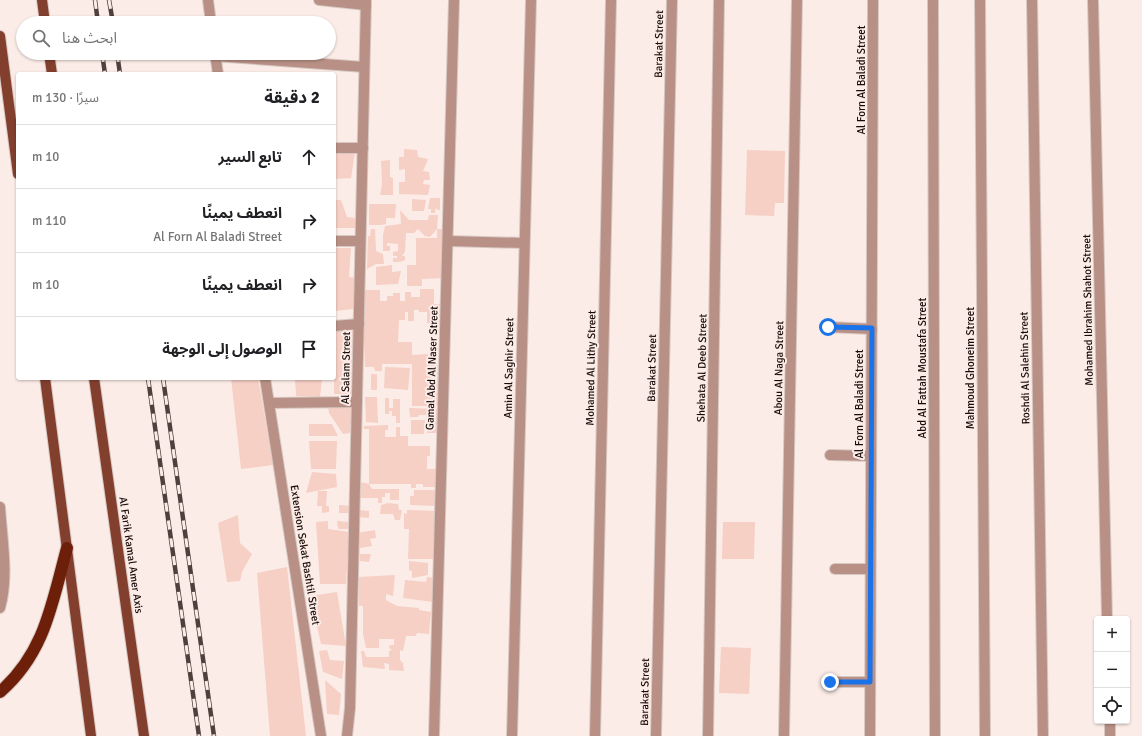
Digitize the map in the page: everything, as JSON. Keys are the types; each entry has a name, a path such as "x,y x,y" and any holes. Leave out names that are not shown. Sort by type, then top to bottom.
{"highway":[{"path":"0,692 21,670 41,639 67,548"}],"main road":[{"path":"42,0 44,16"},
{"path":"0,36 16,159"},
{"path":"50,60 52,72"},
{"path":"45,380 91,736"},
{"name":"Al Farik Kamal Amer Axis","path":"94,380 144,736"}],"street":[{"path":"208,0 210,16"},
{"path":"319,0 366,2"},
{"name":"Gamal Abd Al Naser Street","path":"434,736 454,0"},
{"name":"Amin Al Saghir Street","path":"512,736 531,0"},
{"name":"Mohamed Al Lithy Street","path":"594,736 611,0"},
{"name":"Barakat Street","path":"656,736 672,0"},
{"name":"Shehata Al Deeb Street","path":"708,736 720,0"},
{"name":"Abou Al Naga Street","path":"784,736 798,0"},
{"name":"Al Forn Al Baladi Street","path":"870,736 874,0"},
{"name":"Abd Al Fattah Moustafa Street","path":"933,0 935,736"},
{"name":"Mahmoud Ghoneim Street","path":"980,0 985,736"},
{"name":"Roshdi Al Salehin Street","path":"1032,0 1043,736"},
{"name":"Mohamed Ibrahim Shahot Street","path":"1094,0 1107,616"},
{"name":"Al Salam Street","path":"348,736 350,708 366,2"},
{"path":"216,60 218,72"},
{"path":"284,60 364,67"},
{"path":"336,148 363,148"},
{"path":"336,242 360,241"},
{"path":"448,241 524,243"},
{"path":"336,326 359,324"},
{"path":"828,327 872,328"},
{"name":"Extension Sekat Bashtil Street","path":"265,380 321,736"},
{"path":"269,403 357,402"},
{"path":"830,455 871,456"},
{"path":"0,507 2,587 0,608"},
{"path":"835,569 870,569"},
{"path":"830,682 870,682"},
{"path":"1110,724 1110,736"}],"building":[{"path":"404,149 417,150 418,157 428,159 423,171 429,172 430,180 424,180 423,184 430,185 428,195 399,194 399,182 405,182 405,169 399,170 399,157 404,157"},
{"path":"747,150 785,151 784,203 775,203 774,216 745,215"},
{"path":"355,152 351,178 336,179 336,153"},
{"path":"390,160 390,177 393,178 393,195 380,195 382,184 381,161"},
{"path":"430,198 440,198 440,210 435,209 435,213 431,213 431,209 428,209"},
{"path":"412,199 426,200 424,211 412,211"},
{"path":"336,200 341,200 347,217 355,218 355,228 336,228"},
{"path":"369,204 396,204 395,218 386,218 386,224 369,225"},
{"path":"400,210 409,220 428,220 429,215 438,215 437,229 430,237 425,236 418,229 414,233 406,233 405,252 402,256 405,256 405,260 393,262 393,258 397,258 397,256 393,256 393,252 398,251 398,244 387,243 387,246 390,246 390,251 383,251 383,235 385,226 401,224"},
{"path":"371,229 375,229 376,251 383,254 384,264 376,264 367,269 368,236 370,236"},
{"path":"437,229 444,229 444,278 422,279 422,286 407,286 407,265 416,265 416,238 437,238"},
{"path":"336,248 351,248 349,277 356,278 353,309 336,311"},
{"path":"392,265 392,272 401,271 398,284 376,285 376,267"},
{"path":"420,289 434,289 434,304 443,304 443,324 427,323 427,312 419,312 419,310 414,310 414,321 408,321 408,312 405,312 405,320 399,320 398,342 412,342 412,355 428,354 428,365 441,365 441,406 412,406 412,364 382,364 382,371 375,371 374,367 365,367 362,290 380,290 380,301 387,301 387,296 393,296 393,293 400,293 400,301 405,301 405,292 411,292 411,297 420,297"},
{"path":"354,329 352,394 334,394 334,380 336,380 336,330"},
{"path":"385,367 410,368 408,390 384,388"},
{"path":"371,374 377,374 377,390 371,390"},
{"path":"231,380 258,380 273,465 241,469"},
{"path":"295,380 322,380 320,397 296,396"},
{"path":"365,397 377,397 378,423 366,422"},
{"path":"385,398 389,398 389,408 393,408 393,399 400,399 400,423 396,423 396,416 392,416 392,411 389,411 389,414 385,414"},
{"path":"328,406 352,407 350,433 343,434 329,413"},
{"path":"409,408 440,409 440,433 427,433 429,415 410,417"},
{"path":"411,420 425,420 424,434 411,434"},
{"path":"309,424 332,424 338,436 309,436"},
{"path":"388,425 388,430 385,430 385,437 396,437 396,427 400,427 400,436 408,436 408,446 430,446 430,456 427,456 427,469 437,469 438,487 423,487 423,484 416,484 416,488 411,488 411,484 369,484 369,429 364,429 364,426"},
{"path":"309,441 337,441 336,469 311,469"},
{"path":"312,472 336,474 337,487 306,493"},
{"path":"356,481 369,484 372,489 399,489 399,500 390,500 390,493 385,493 385,497 382,497 382,503 378,503 378,498 356,498"},
{"path":"414,490 438,490 438,509 434,509 434,506 410,505 410,496 414,496"},
{"path":"318,491 327,491 326,506 329,506 329,512 322,513 322,506 317,506"},
{"path":"388,503 398,504 399,510 402,510 400,520 395,520 393,514 380,514 381,505"},
{"path":"339,505 352,506 352,513 339,513"},
{"path":"359,510 369,511 369,518 359,517"},
{"path":"407,510 438,511 437,559 408,559 409,529 404,529 404,513 407,514"},
{"path":"238,515 240,543 252,554 242,572 240,581 227,582 218,523"},
{"path":"328,521 328,529 349,532 346,584 320,584 316,522"},
{"path":"337,521 349,522 349,529 338,529"},
{"path":"723,522 755,522 754,559 722,559"},
{"path":"375,530 376,538 370,539 372,546 360,548 357,533"},
{"path":"360,554 371,554 369,562 360,561"},
{"path":"409,561 428,563 428,575 412,578 412,571 409,570"},
{"path":"287,567 306,736 270,736 257,573"},
{"path":"395,575 393,596 386,594 386,600 397,606 419,608 419,610 431,612 429,634 417,633 416,636 406,636 403,651 400,650 400,660 403,663 404,671 389,670 389,664 384,663 385,669 363,667 361,651 364,651 366,657 389,657 389,651 392,650 389,648 390,645 394,645 394,639 379,639 379,648 366,648 363,634 363,606 359,606 359,577"},
{"path":"427,577 436,578 433,602 403,598 405,580 426,582"},
{"path":"337,592 346,646 321,644 310,596"},
{"path":"721,647 751,648 749,694 719,693"},
{"path":"327,650 330,660 344,661 342,679 323,672 319,651"},
{"path":"325,680 341,694 339,715 327,714"}],"railway":[{"path":"95,0 97,16"},
{"path":"109,0 112,16"},
{"path":"103,60 105,72"},
{"path":"118,60 120,72"},
{"path":"148,380 199,736"},
{"path":"163,380 214,736"}],"route":[{"path":"828,327 872,328 870,682 830,682"}]}
